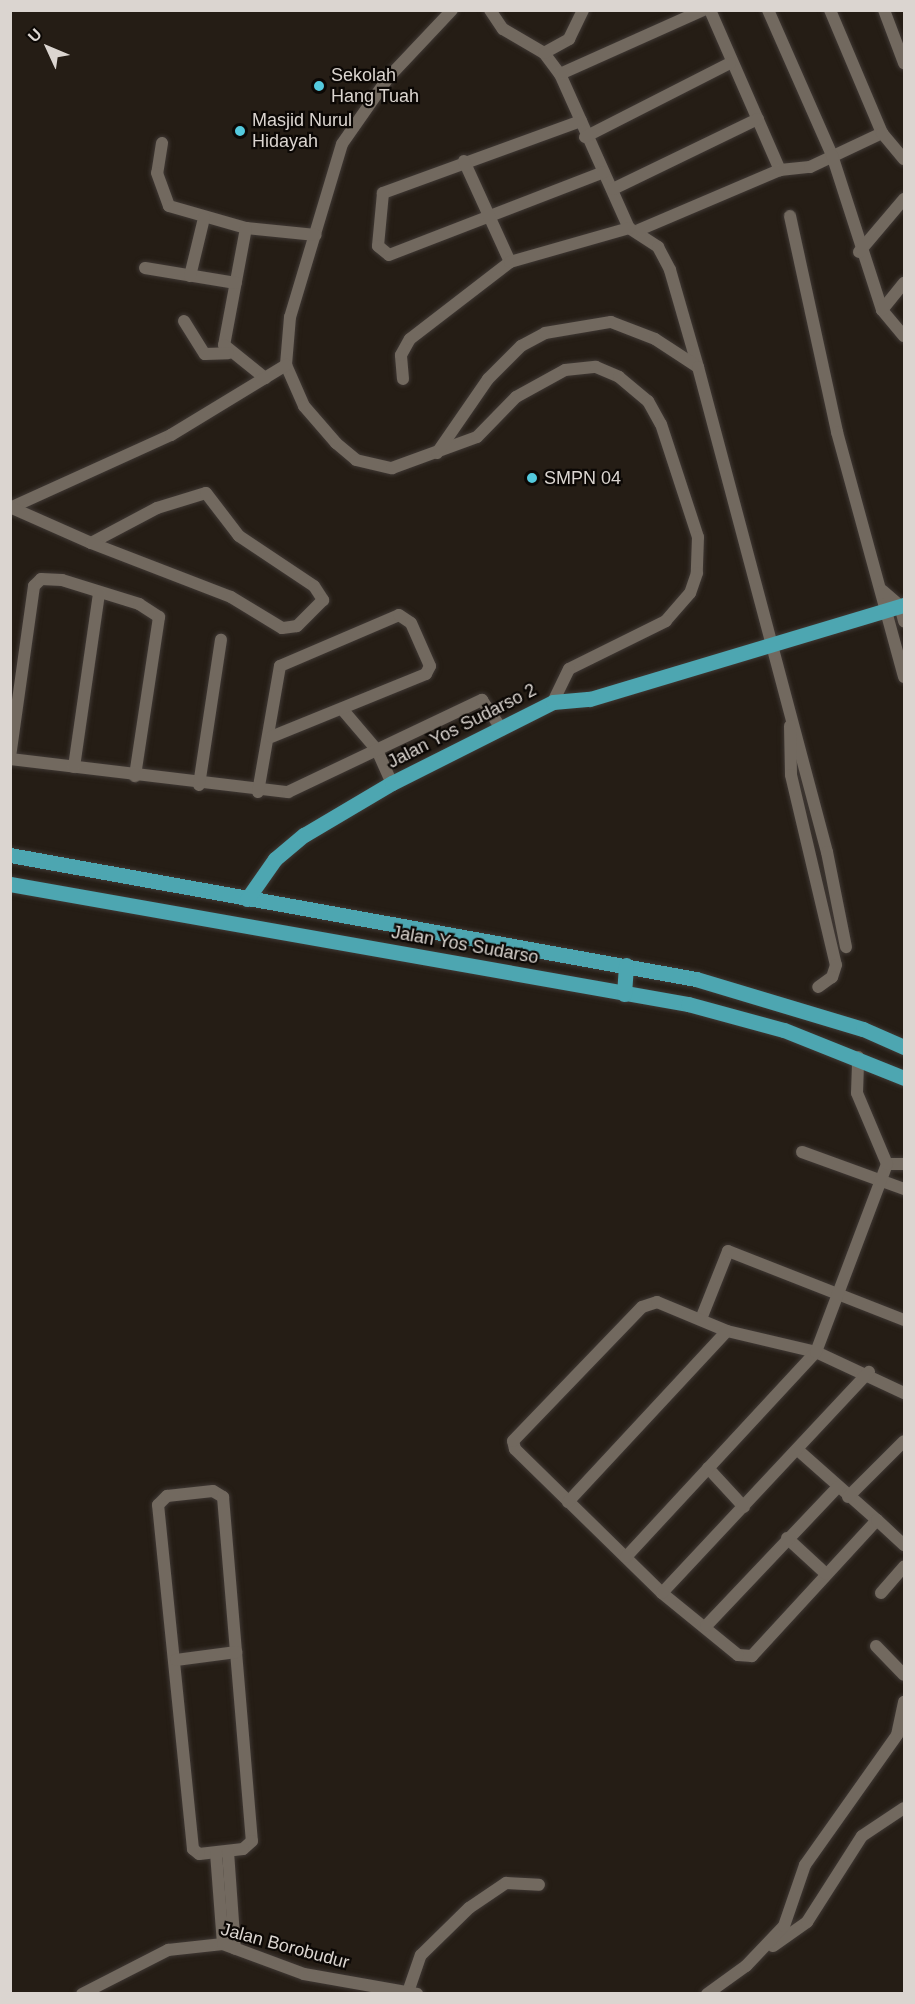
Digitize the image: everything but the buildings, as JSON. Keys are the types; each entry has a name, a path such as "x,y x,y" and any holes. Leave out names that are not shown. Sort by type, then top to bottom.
{"main road":[{"name":"Jalan Yos Sudarso 2","path":"247,899 286,849 392,783 554,702 590,699 883,610 903,610"},
{"name":"Jalan Yos Sudarso","path":"10,855 626,965 778,1002 904,1047"},
{"name":"Jalan Yos Sudarso","path":"10,884 624,994 770,1027 858,1057 904,1078"},
{"path":"624,994 626,965"},
{"path":"770,1027 778,1002"}],"street":[{"path":"452,10 388,78 342,144 290,317 286,365 304,406 356,460 392,468 477,437 516,397 544,379 583,366 620,377 657,413 698,537 697,573 690,593 666,621 569,669 554,702"},
{"path":"490,10 503,29 544,54 561,74 581,121 585,137 634,229 658,247 670,270 772,643 790,725 827,852 846,947"},
{"path":"544,54 569,39 583,10"},
{"path":"561,74 703,10"},
{"path":"710,10 730,63 758,119 780,171"},
{"path":"768,10 832,155 859,252 882,310 904,336"},
{"path":"830,10 882,133 904,159"},
{"path":"884,10 904,63"},
{"path":"585,137 730,63"},
{"path":"612,189 758,119"},
{"path":"581,121 464,161 383,193 378,246 389,255 604,172"},
{"path":"403,379 401,355 410,339 510,262 634,229 780,171 801,170 882,133"},
{"path":"162,143 158,173 164,197 169,206 204,218 246,228 316,235"},
{"path":"464,161 510,262"},
{"path":"859,252 904,199"},
{"path":"790,216 837,432 883,591 883,610 904,677"},
{"path":"190,276 204,218"},
{"path":"228,353 224,345 246,228"},
{"path":"145,268 236,283"},
{"path":"882,310 904,283"},
{"path":"184,321 205,354 228,353 253,363 265,378"},
{"path":"437,453 488,379 521,346 544,333 611,322 646,334 698,367"},
{"path":"11,508 171,435 286,365"},
{"path":"11,508 91,543 231,597 282,628 297,626 323,600 314,586 239,536 206,493 157,508 91,543"},
{"path":"135,776 160,621 147,608 62,580 41,579 34,586 10,758 74,767 135,776 199,785 258,792 288,792 482,700 502,730"},
{"path":"883,591 903,610"},
{"path":"74,767 99,593"},
{"path":"258,792 270,737 280,666 403,616 428,659 429,672 270,737"},
{"path":"199,785 221,640"},
{"path":"342,709 377,750 392,783"},
{"path":"790,725 790,775 836,965 832,977 818,987"},
{"path":"626,1557 816,1352 840,1297 887,1164 857,1093 858,1057"},
{"path":"802,1152 904,1189"},
{"path":"887,1164 904,1164"},
{"path":"701,1319 728,1251 840,1297 904,1320"},
{"path":"877,1520 752,1656 738,1655 706,1626 662,1593 568,1502 515,1449 516,1434 642,1307 657,1302 726,1330 816,1352 869,1372 904,1393"},
{"path":"568,1502 726,1330"},
{"path":"662,1593 799,1451 869,1372"},
{"path":"848,1497 904,1441"},
{"path":"799,1451 904,1545"},
{"path":"708,1468 744,1507"},
{"path":"706,1626 787,1538 838,1487"},
{"path":"213,1491 222,1497 252,1841 222,1852 193,1849 176,1660 158,1505 167,1496 213,1491"},
{"path":"787,1538 826,1574"},
{"path":"881,1593 904,1568"},
{"path":"876,1646 904,1675"},
{"path":"176,1660 236,1652"},
{"path":"746,1966 784,1926 805,1865 897,1735 904,1702"},
{"path":"707,1994 807,1922 862,1836 904,1808"},
{"path":"222,1852 229,1947"},
{"path":"413,1993 421,1955 469,1908 506,1883 539,1885"},
{"name":"Jalan Borobudur","path":"82,1994 168,1950 229,1947 304,1974 413,1993"}],"place":[{"name":"Sekolah Hang Tuah","path":"319,86"},
{"name":"Masjid Nurul Hidayah","path":"240,131"},
{"name":"SMPN 04","path":"532,478"}]}
